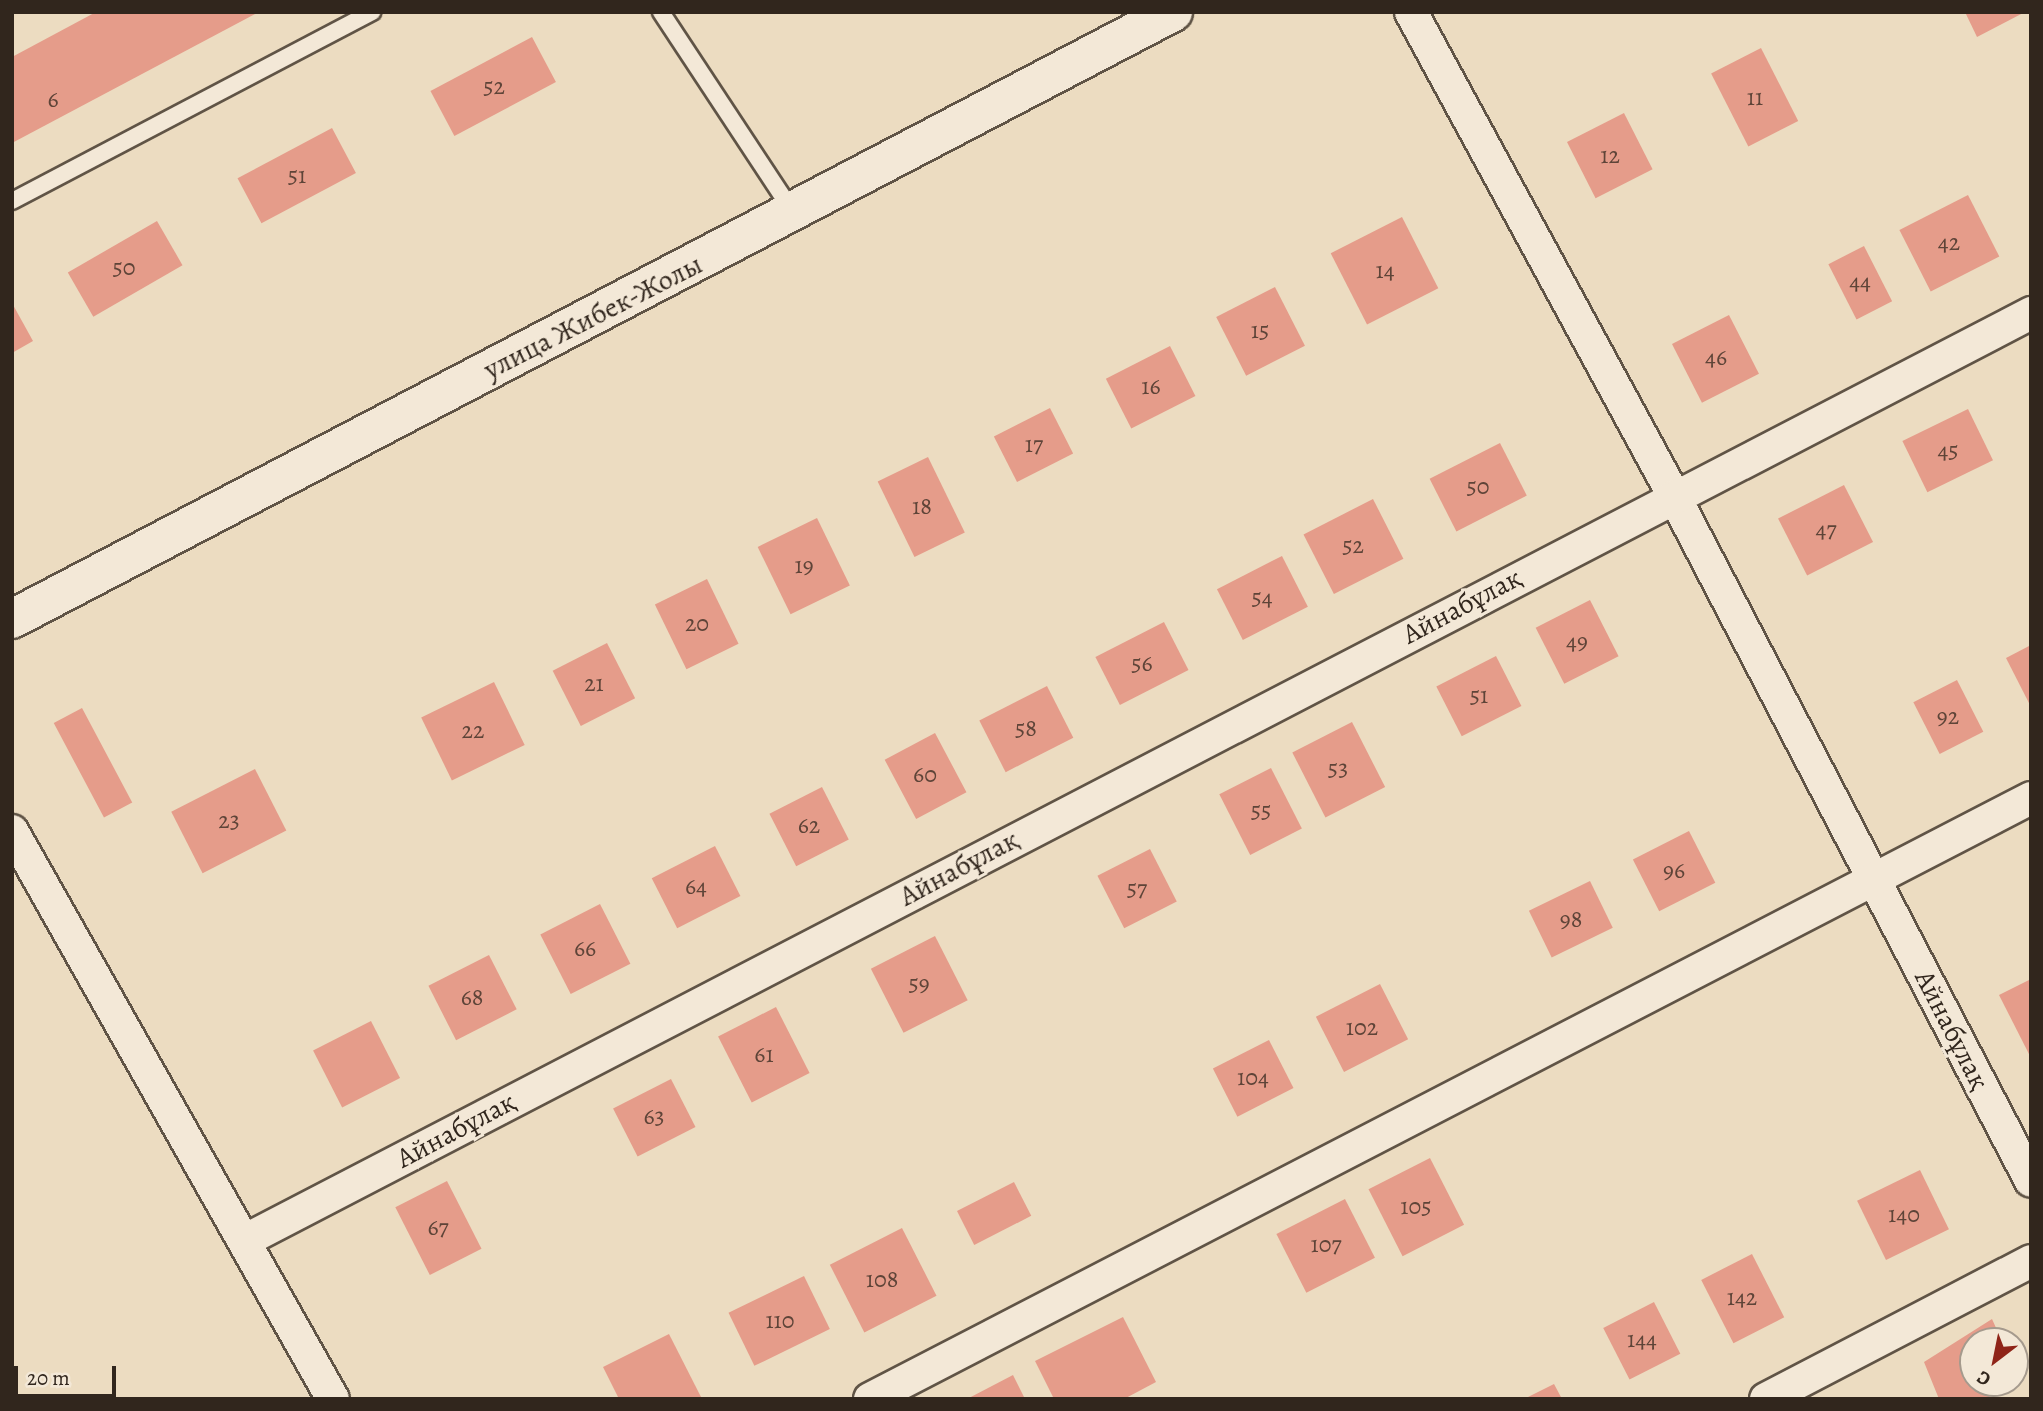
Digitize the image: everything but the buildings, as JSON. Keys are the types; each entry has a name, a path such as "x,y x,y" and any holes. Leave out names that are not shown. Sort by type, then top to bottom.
{"street":[{"name":"улица Жибек-Жолы","path":"12,619 794,213 1173,12"},
{"name":"Айнабұлақ","path":"1411,12 1674,496 2031,1181"},
{"name":"Айнабұлақ","path":"244,1241 1674,496 2031,313"},
{"path":"870,1399 2031,798"},
{"path":"12,831 333,1399"},
{"path":"1766,1399 2031,1261"}],"lane":[{"path":"12,201 372,12"},
{"path":"661,12 794,213"}]}
